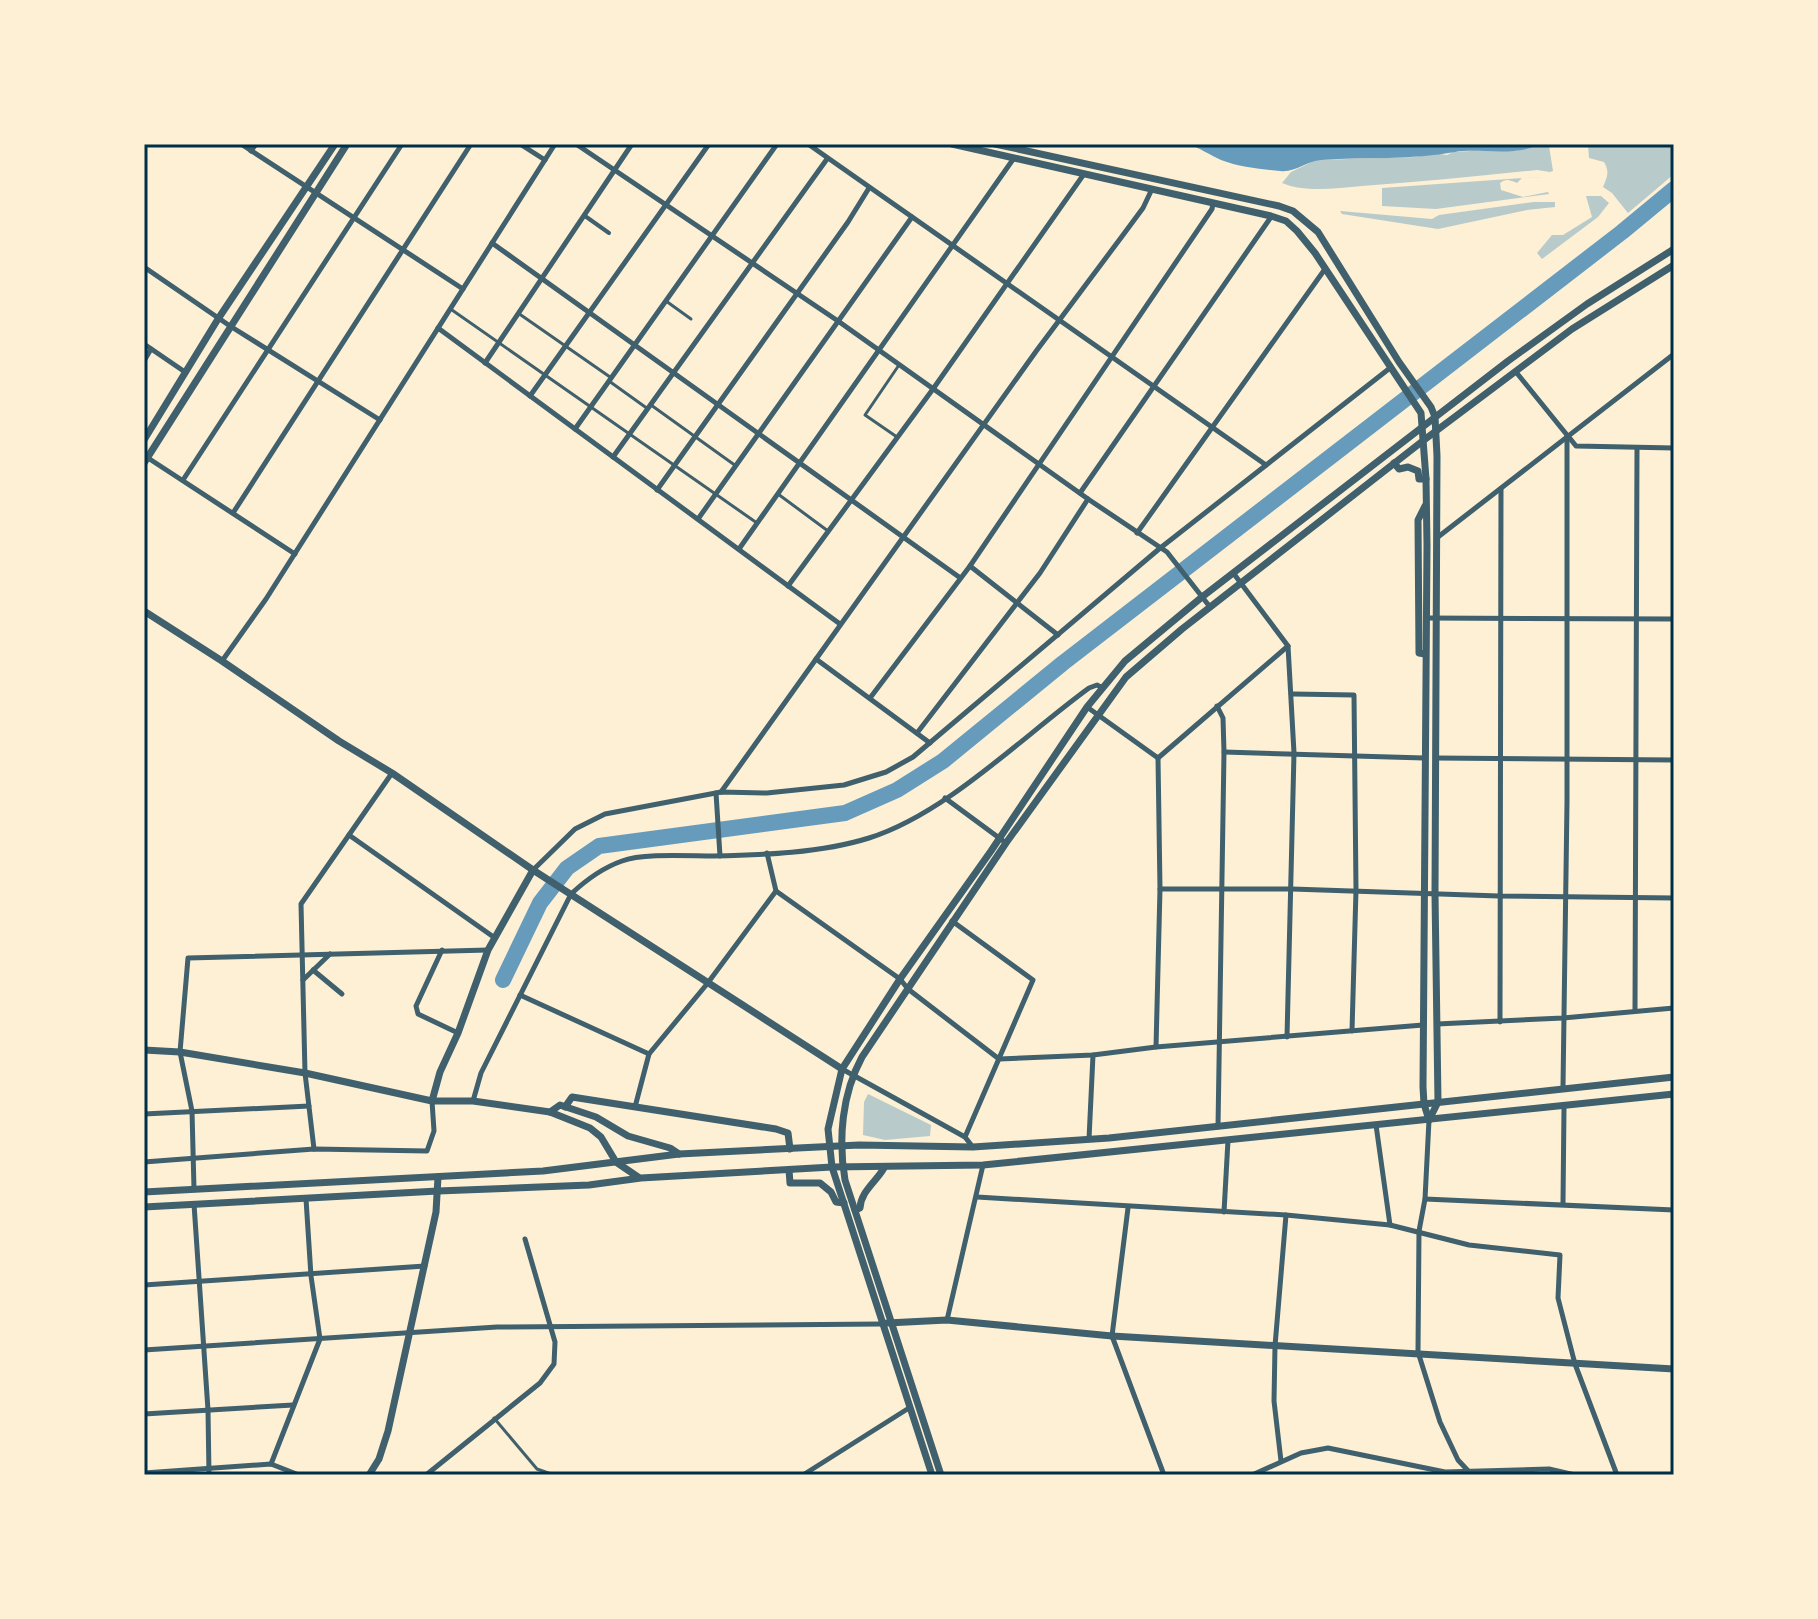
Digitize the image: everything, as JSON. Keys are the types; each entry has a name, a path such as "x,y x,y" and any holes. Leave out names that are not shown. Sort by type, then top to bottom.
{"street":[{"path":"241,144 463,289"},
{"path":"251,151 256,144"},
{"path":"144,439 218,319 335,144"},
{"path":"295,554 183,480 146,460 347,144"},
{"path":"183,480 402,144"},
{"path":"233,513 471,144"},
{"path":"520,144 545,160"},
{"path":"222,661 295,554 555,144"},
{"path":"576,144 838,321 1167,552 1210,607"},
{"path":"485,363 632,144"},
{"path":"530,396 709,144"},
{"path":"575,429 777,144"},
{"path":"808,144 1266,465"},
{"path":"952,144 1286,221 1325,269 1421,413 1426,479 1423,1025 1424,1104 1429,1120 1425,1199 1419,1231 1418,1352 1440,1422 1458,1460 1471,1473"},
{"path":"995,144 1293,211 1318,232 1399,362 1431,407 1436,433 1438,1102 1429,1120"},
{"path":"739,549 1014,157"},
{"path":"613,457 828,159"},
{"path":"788,586 933,389 1084,173"},
{"path":"657,490 869,188"},
{"path":"720,852 716,805 718,793 1130,226 1152,188"},
{"path":"870,698 970,566 1214,202"},
{"path":"584,215 609,233"},
{"path":"1080,493 1271,216"},
{"path":"698,519 912,217"},
{"path":"492,243 959,577"},
{"path":"941,1475 843,1167 845,1105 852,1075 954,922 1087,707 1125,661 1200,594 1234,574 1423,425 1587,304 1674,249"},
{"path":"932,1475 832,1167 828,1129 842,1069 944,916 1126,677 1210,607 1424,440 1572,329 1673,266"},
{"path":"144,267 218,319 380,420"},
{"path":"1137,533 1325,269"},
{"path":"438,328 840,624"},
{"path":"144,344 185,372"},
{"path":"144,361 151,349"},
{"path":"1437,537 1674,354"},
{"path":"144,1162 314,1149 427,1151 434,1131 432,1101 440,1072 458,1033 488,950 537,872 575,829 605,814 718,793 767,793 844,785 886,772 913,757 1159,549 1392,371"},
{"path":"1516,372 1576,446 1674,448"},
{"path":"1563,1087 1567,435"},
{"path":"1635,1011 1637,448"},
{"path":"1394,463 1399,469 1408,467 1418,471 1419,479 1426,479"},
{"path":"1500,1022 1501,489"},
{"path":"917,733 1017,603 1088,499"},
{"path":"1425,654 1419,653 1418,520 1426,504"},
{"path":"970,566 1058,635"},
{"path":"1234,574 1288,646 1294,753 1287,1037"},
{"path":"144,611 707,984 852,1075 965,1137 973,1147"},
{"path":"1426,618 1674,619"},
{"path":"1156,1047 1160,889 1158,758 1288,646"},
{"path":"816,659 930,743"},
{"path":"473,1101 481,1073 568,892 625,859 720,852 767,853 848,844 869,838 909,821 964,786 1089,688 1101,687"},
{"path":"1293,694 1354,695 1356,890 1352,1031"},
{"path":"1217,706 1223,718 1224,752 1218,1127"},
{"path":"1087,707 1158,758"},
{"path":"1224,752 1424,758"},
{"path":"1436,758 1674,760"},
{"path":"314,1149 305,1073 301,904 392,773"},
{"path":"945,798 1002,841"},
{"path":"349,835 495,939"},
{"path":"767,853 776,891 900,979 908,989 999,1059 1093,1055 1423,1025"},
{"path":"1160,889 1356,890 1499,896 1674,898"},
{"path":"635,1107 649,1054 707,984 776,891"},
{"path":"944,916 1033,980 965,1137"},
{"path":"442,950 416,1006 418,1014 458,1033"},
{"path":"194,1189 192,1111 180,1052 188,958 488,950"},
{"path":"303,980 331,954"},
{"path":"313,970 342,994"},
{"path":"520,995 649,1054"},
{"path":"1436,1024 1563,1018 1674,1008"},
{"path":"144,1050 180,1052 305,1073 432,1101 473,1101 550,1112 590,1128 601,1137 616,1162 641,1178"},
{"path":"1089,1139 1093,1055"},
{"path":"144,1192 543,1171 679,1154 842,1146 973,1147 1089,1139 1674,1077"},
{"path":"144,1207 589,1185 641,1178 832,1167 983,1165 1674,1094"},
{"path":"565,1107 572,1097 776,1129 788,1133 790,1149"},
{"path":"550,1112 560,1105 596,1117 636,1140 670,1148 679,1154"},
{"path":"144,1114 309,1106"},
{"path":"1563,1203 1564,1107"},
{"path":"1376,1125 1390,1225"},
{"path":"1224,1212 1228,1140"},
{"path":"947,1320 983,1165"},
{"path":"855,1210 860,1208 866,1190 884,1168"},
{"path":"789,1170 790,1183 820,1183 831,1192 836,1202 844,1203"},
{"path":"369,1475 379,1459 388,1431 425,1266 438,1177"},
{"path":"977,1197 1286,1215 1390,1225 1469,1245 1560,1255 1558,1298 1575,1364 1617,1475"},
{"path":"271,1464 320,1339 311,1276 306,1199"},
{"path":"1425,1199 1674,1210"},
{"path":"194,1204 208,1410 208,1472"},
{"path":"1128,1208 1112,1336 1164,1475"},
{"path":"1281,1461 1274,1401 1275,1346 1286,1215"},
{"path":"426,1475 540,1383 554,1364 555,1342 549,1315 525,1239"},
{"path":"144,1285 425,1266"},
{"path":"144,1350 497,1327 881,1324 947,1320 1112,1336 1674,1369"},
{"path":"144,1414 293,1405"},
{"path":"803,1475 909,1408"},
{"path":"1252,1475 1301,1453 1328,1448 1443,1473 1548,1472 1575,1475"},
{"path":"144,1473 208,1472 271,1464 299,1475"}],"lane":[{"path":"666,301 691,319"},
{"path":"451,308 757,523"},
{"path":"518,313 736,466"},
{"path":"897,437 865,415 899,365"},
{"path":"778,494 828,531"},
{"path":"494,1418 537,1469 554,1475"}],"shaded area":[{"path":"1537,144 1549,146 1553,171 1332,189 1301,188 1282,183 1291,172 1316,160 1516,151"},
{"path":"1588,144 1674,144 1674,174 1628,213 1603,187 1606,166 1604,162 1589,158"},
{"path":"1522,178 1517,183 1502,181 1501,190 1523,197 1549,194 1436,209 1382,206 1382,188"},
{"path":"1586,196 1601,196 1609,203 1598,217 1542,259 1537,253 1552,235 1563,235 1592,217"},
{"path":"1555,202 1555,207 1438,229 1342,214 1340,211 1432,219 1439,215"},
{"path":"868,1094 931,1125 930,1136 885,1140 863,1135 864,1102"}],"water":[{"path":"1188,144 1538,144 1510,151 1321,160 1285,171 1228,162"}],"waterway":[{"path":"503,980 540,903 567,868 599,846 845,813 897,790 943,761 1063,663 1674,189"}]}
